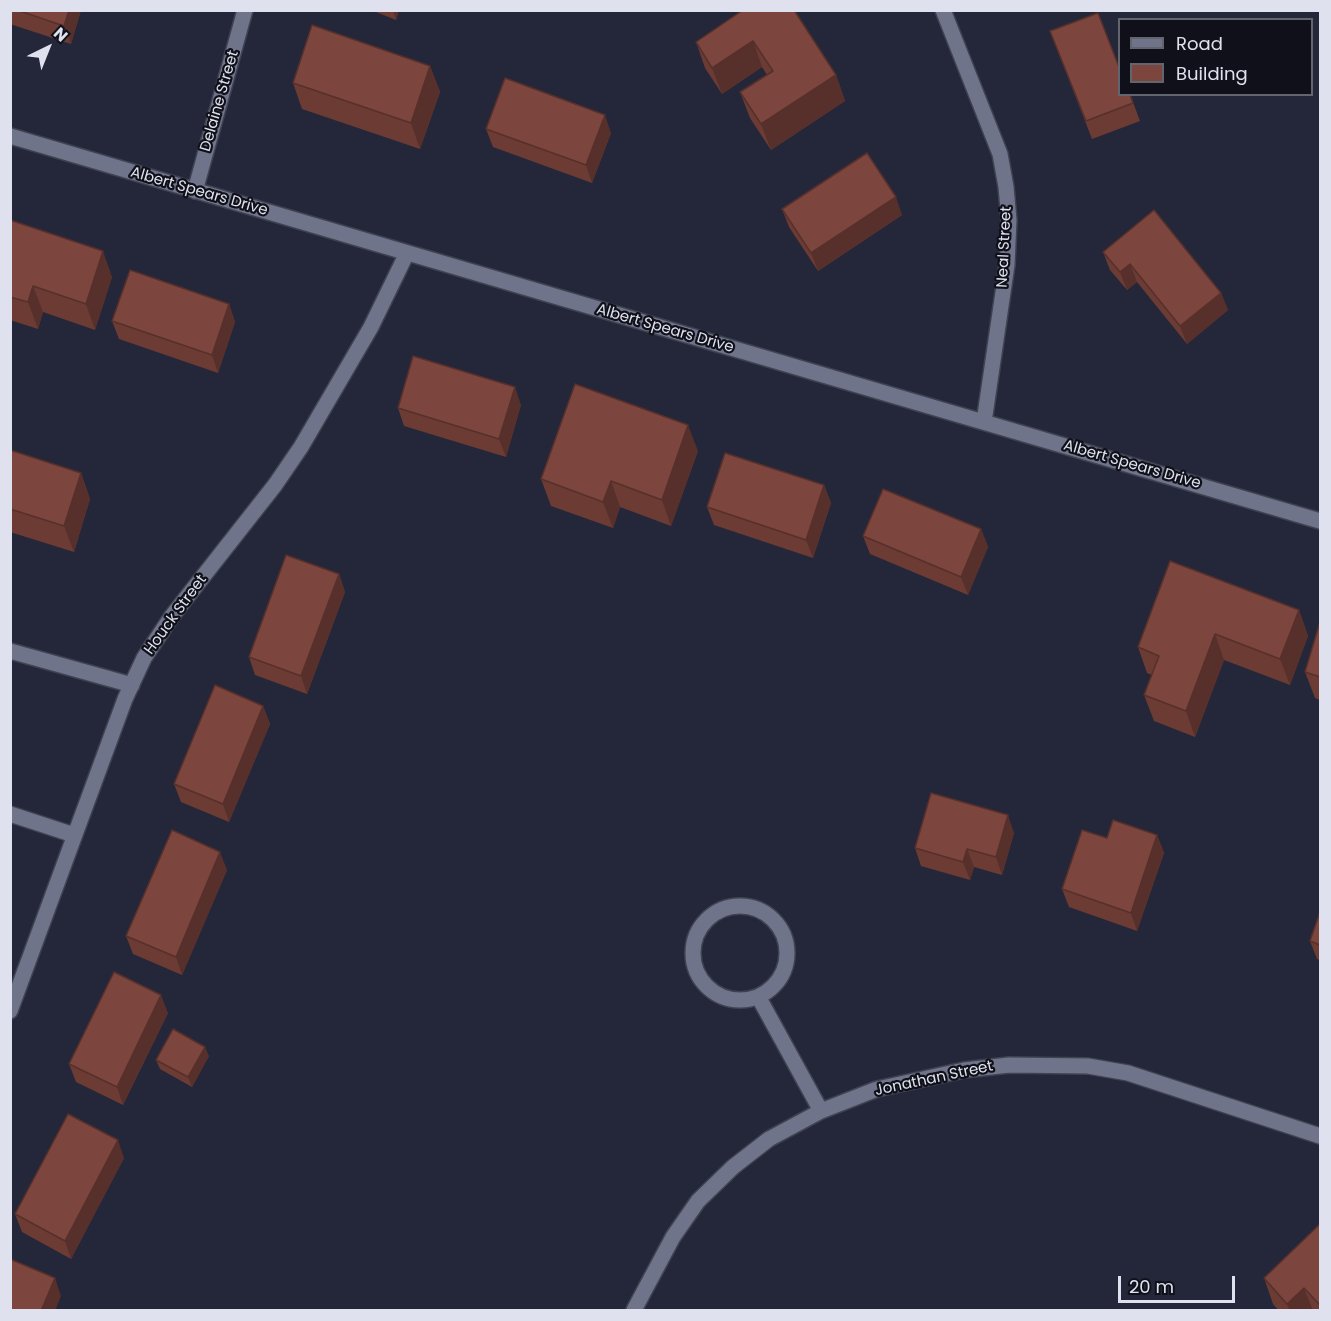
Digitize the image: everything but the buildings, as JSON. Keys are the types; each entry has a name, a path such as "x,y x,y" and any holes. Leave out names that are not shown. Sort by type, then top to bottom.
{"street":[{"name":"Delaine Street","path":"195,190 245,10"},
{"name":"Neal Street","path":"943,10 1000,153 1006,187 1009,220 1006,265 984,422"},
{"name":"Albert Spears Drive","path":"10,136 1320,521"},
{"name":"Houck Street","path":"10,1011 74,835 144,658 172,615 275,485 301,447 371,327 407,253"},
{"path":"10,651 132,685"},
{"path":"10,814 74,835"},
{"path":"742,906 760,910 775,921 784,936 788,954 784,972 774,987 759,998 734,1001 718,996 703,984 695,968 692,950 697,932 708,918 724,909 742,906"},
{"path":"759,998 821,1111"},
{"name":"Jonathan Street","path":"634,1311 673,1237 698,1201 733,1167 769,1139 821,1111 877,1089 964,1070 1009,1065 1088,1066 1128,1073 1320,1136"}]}
